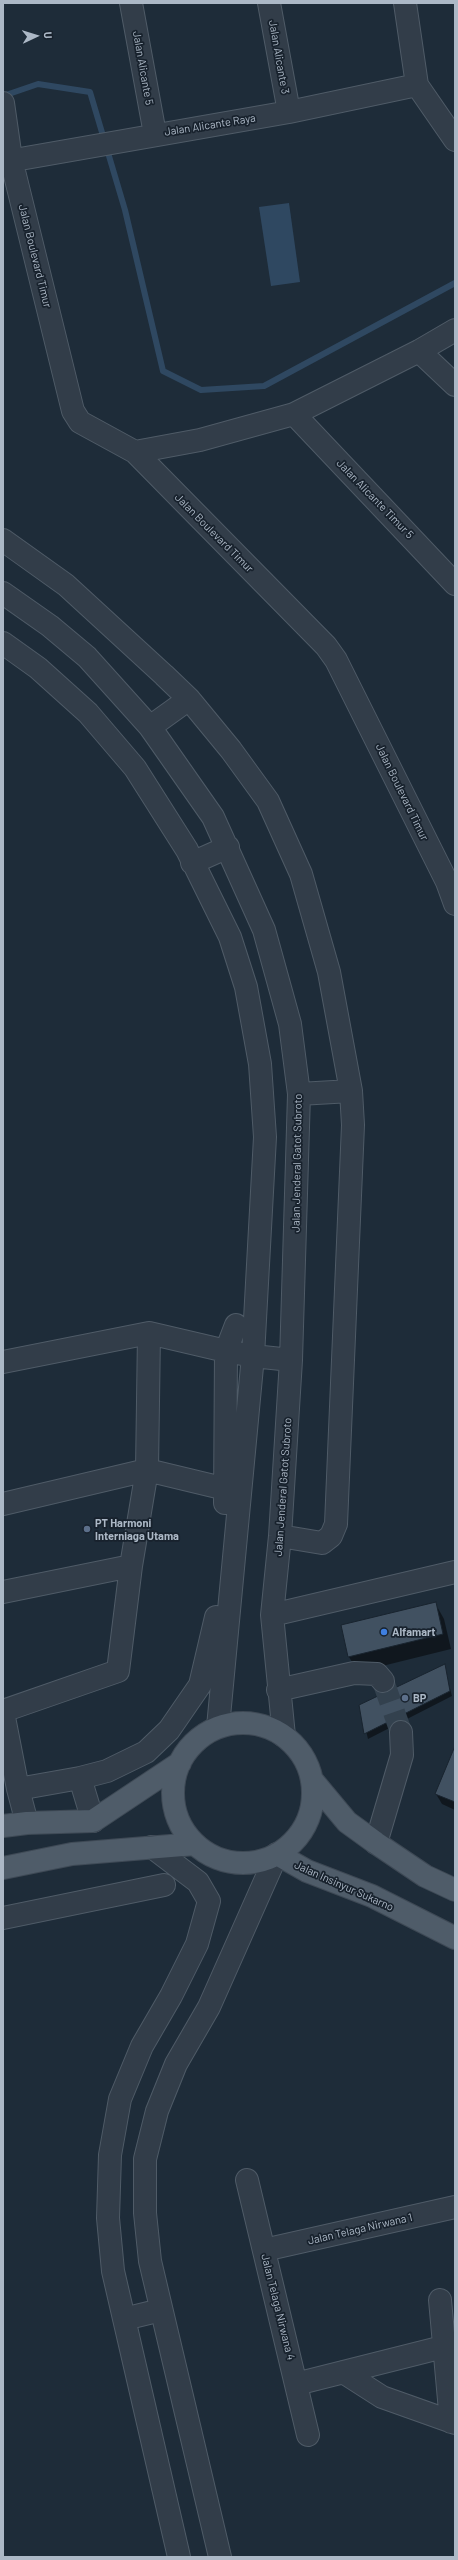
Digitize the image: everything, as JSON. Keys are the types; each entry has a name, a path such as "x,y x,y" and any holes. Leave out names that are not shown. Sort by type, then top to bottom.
{"main road":[{"path":"312,1780 313,1798 310,1815 295,1840 277,1854 260,1861 243,1863 226,1861 210,1854 195,1844 184,1830 175,1803 175,1779 180,1763 190,1748 203,1736 218,1727 235,1723 252,1723 269,1728 284,1736 300,1753 312,1780 347,1822 376,1844 425,1876 455,1890"},
{"path":"3,1826 27,1823 93,1821 180,1763"},
{"path":"3,1868 72,1854 195,1844"},
{"name":"Jalan Insinyur Sukarno","path":"277,1854 307,1871 372,1896 455,1938"}],"street":[{"name":"Jalan Alicante 5","path":"131,3 146,136"},
{"name":"Jalan Alicante 3","path":"269,3 289,112"},
{"path":"405,3 417,85 455,140"},
{"name":"Jalan Alicante Raya","path":"7,160 289,112 417,85"},
{"name":"Jalan Boulevard Timur","path":"3,103 8,128 7,160 73,411 80,422 135,452 321,641 336,660 453,893"},
{"path":"135,452 200,440 294,414 419,351 455,330"},
{"path":"419,351 455,385"},
{"name":"Jalan Alicante Timur 5","path":"294,414 455,584"},
{"path":"3,540 66,586 189,699 231,750 268,801 301,874 329,972 351,1091 353,1125 350,1235 343,1322 336,1524 331,1536 322,1543 280,1536"},
{"name":"Jalan Jenderal Gatot Subroto","path":"3,593 50,626 87,657 150,727 213,817 228,847 266,938 290,1024 300,1094 291,1360 280,1536 272,1615 278,1690 284,1736"},
{"path":"3,643 38,668 88,713 135,768 187,850 192,863 230,937 246,987 260,1064 265,1137 253,1356 233,1489 215,1629 200,1685 169,1730 146,1752 107,1771 80,1778 18,1789"},
{"path":"150,727 189,699"},
{"path":"192,863 228,847"},
{"path":"300,1094 351,1091"},
{"path":"218,1727 233,1489 226,1351 236,1325"},
{"path":"3,1362 149,1333 226,1351 253,1356 291,1360"},
{"path":"27,1823 18,1789 3,1712 118,1671 131,1566 147,1470 149,1333"},
{"path":"3,1504 147,1470 233,1489"},
{"path":"3,1592 131,1566"},
{"path":"272,1615 455,1572"},
{"path":"278,1690 354,1673 377,1674 383,1681"},
{"path":"376,1844 402,1754 401,1732"},
{"path":"80,1778 93,1821"},
{"path":"152,1847 198,1882 210,1900 197,1944 172,1996 142,2046 120,2099 110,2155 108,2218 113,2271 179,2557"},
{"path":"220,2557 150,2261 145,2212 146,2159 157,2111 176,2064 209,2007 277,1854"},
{"path":"3,1918 164,1886"},
{"name":"Jalan Telaga Nirwana 4","path":"247,2180 308,2435"},
{"name":"Jalan Telaga Nirwana 1","path":"264,2250 455,2208"},
{"path":"343,2372 382,2397 453,2422 443,2347 440,2300"},
{"path":"124,2319 161,2310"},
{"path":"296,2384 443,2347"}],"water":[{"path":"289,203 300,282 271,286 259,207"}],"building":[{"path":"436,1602 443,1634 348,1657 341,1625"},
{"name":"BP","path":"445,1664 450,1691 364,1734 359,1705"},
{"path":"455,1746 455,1802 435,1794"}],"waterway":[{"path":"3,96 38,84 90,92 125,210 163,371 201,390 264,386 455,283"}],"tunnel":[{"path":"383,1681 401,1732"}],"place":[{"name":"PT Harmoni Interniaga Utama","path":"87,1529"},
{"name":"Alfamart","path":"384,1632"},
{"name":"BP","path":"405,1698"}]}
